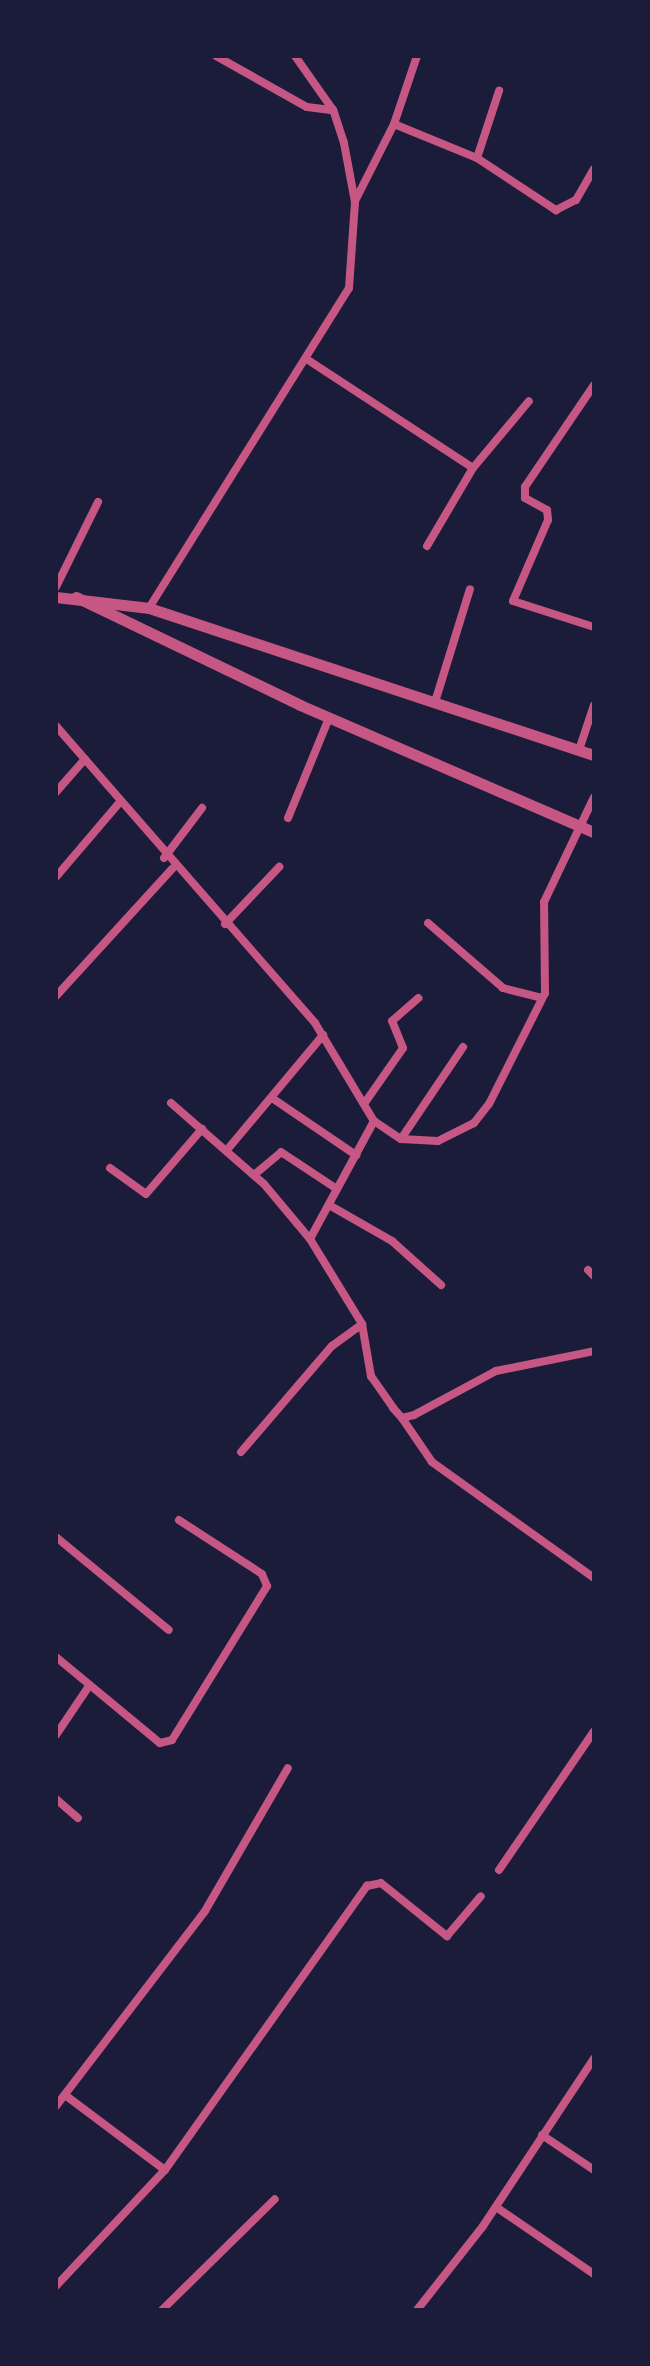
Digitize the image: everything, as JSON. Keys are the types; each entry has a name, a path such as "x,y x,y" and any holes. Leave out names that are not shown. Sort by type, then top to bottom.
{"street":[{"path":"216,56 307,107 333,110"},
{"path":"149,608 308,360 349,288 355,202 333,110 295,56"},
{"path":"355,202 394,124 417,56"},
{"path":"477,158 499,91"},
{"path":"394,124 477,158 556,210 576,200 594,169"},
{"path":"308,360 473,468"},
{"path":"594,385 525,487 525,498 549,514 513,601 594,627"},
{"path":"427,546 473,468 529,401"},
{"path":"56,587 98,502"},
{"path":"435,702 470,589"},
{"path":"56,597 149,608 594,755"},
{"path":"76,597 329,718 594,832"},
{"path":"579,750 594,705"},
{"path":"288,818 329,718"},
{"path":"56,726 164,858 323,1035 374,1121 401,1139 438,1141 474,1123 542,998 548,977 541,916 594,797"},
{"path":"56,792 85,759"},
{"path":"56,877 120,802"},
{"path":"164,858 202,808"},
{"path":"225,924 279,867"},
{"path":"56,996 173,868"},
{"path":"428,923 503,988 542,998"},
{"path":"364,1104 403,1048 392,1021 418,998"},
{"path":"227,1150 323,1035"},
{"path":"401,1139 463,1047"},
{"path":"272,1098 356,1155"},
{"path":"171,1103 254,1175 310,1239 362,1324 371,1376 432,1462 594,1578"},
{"path":"310,1239 374,1121"},
{"path":"110,1168 146,1194 202,1129"},
{"path":"254,1175 281,1152 337,1189"},
{"path":"329,1205 392,1241 441,1285"},
{"path":"241,1452 332,1346 362,1324"},
{"path":"402,1418 496,1371 594,1351"},
{"path":"56,1657 89,1686 168,1743 266,1592 262,1574 179,1520"},
{"path":"56,1537 169,1630"},
{"path":"56,1735 89,1686"},
{"path":"499,1870 594,1731"},
{"path":"56,2106 205,1911 288,1768"},
{"path":"56,1799 78,1818"},
{"path":"56,2286 165,2170 367,1886 381,1883 447,1936 481,1896"},
{"path":"417,2310 496,2207 594,2058"},
{"path":"65,2095 165,2170"},
{"path":"542,2135 594,2170"},
{"path":"162,2310 275,2199"},
{"path":"496,2207 594,2274"}]}
